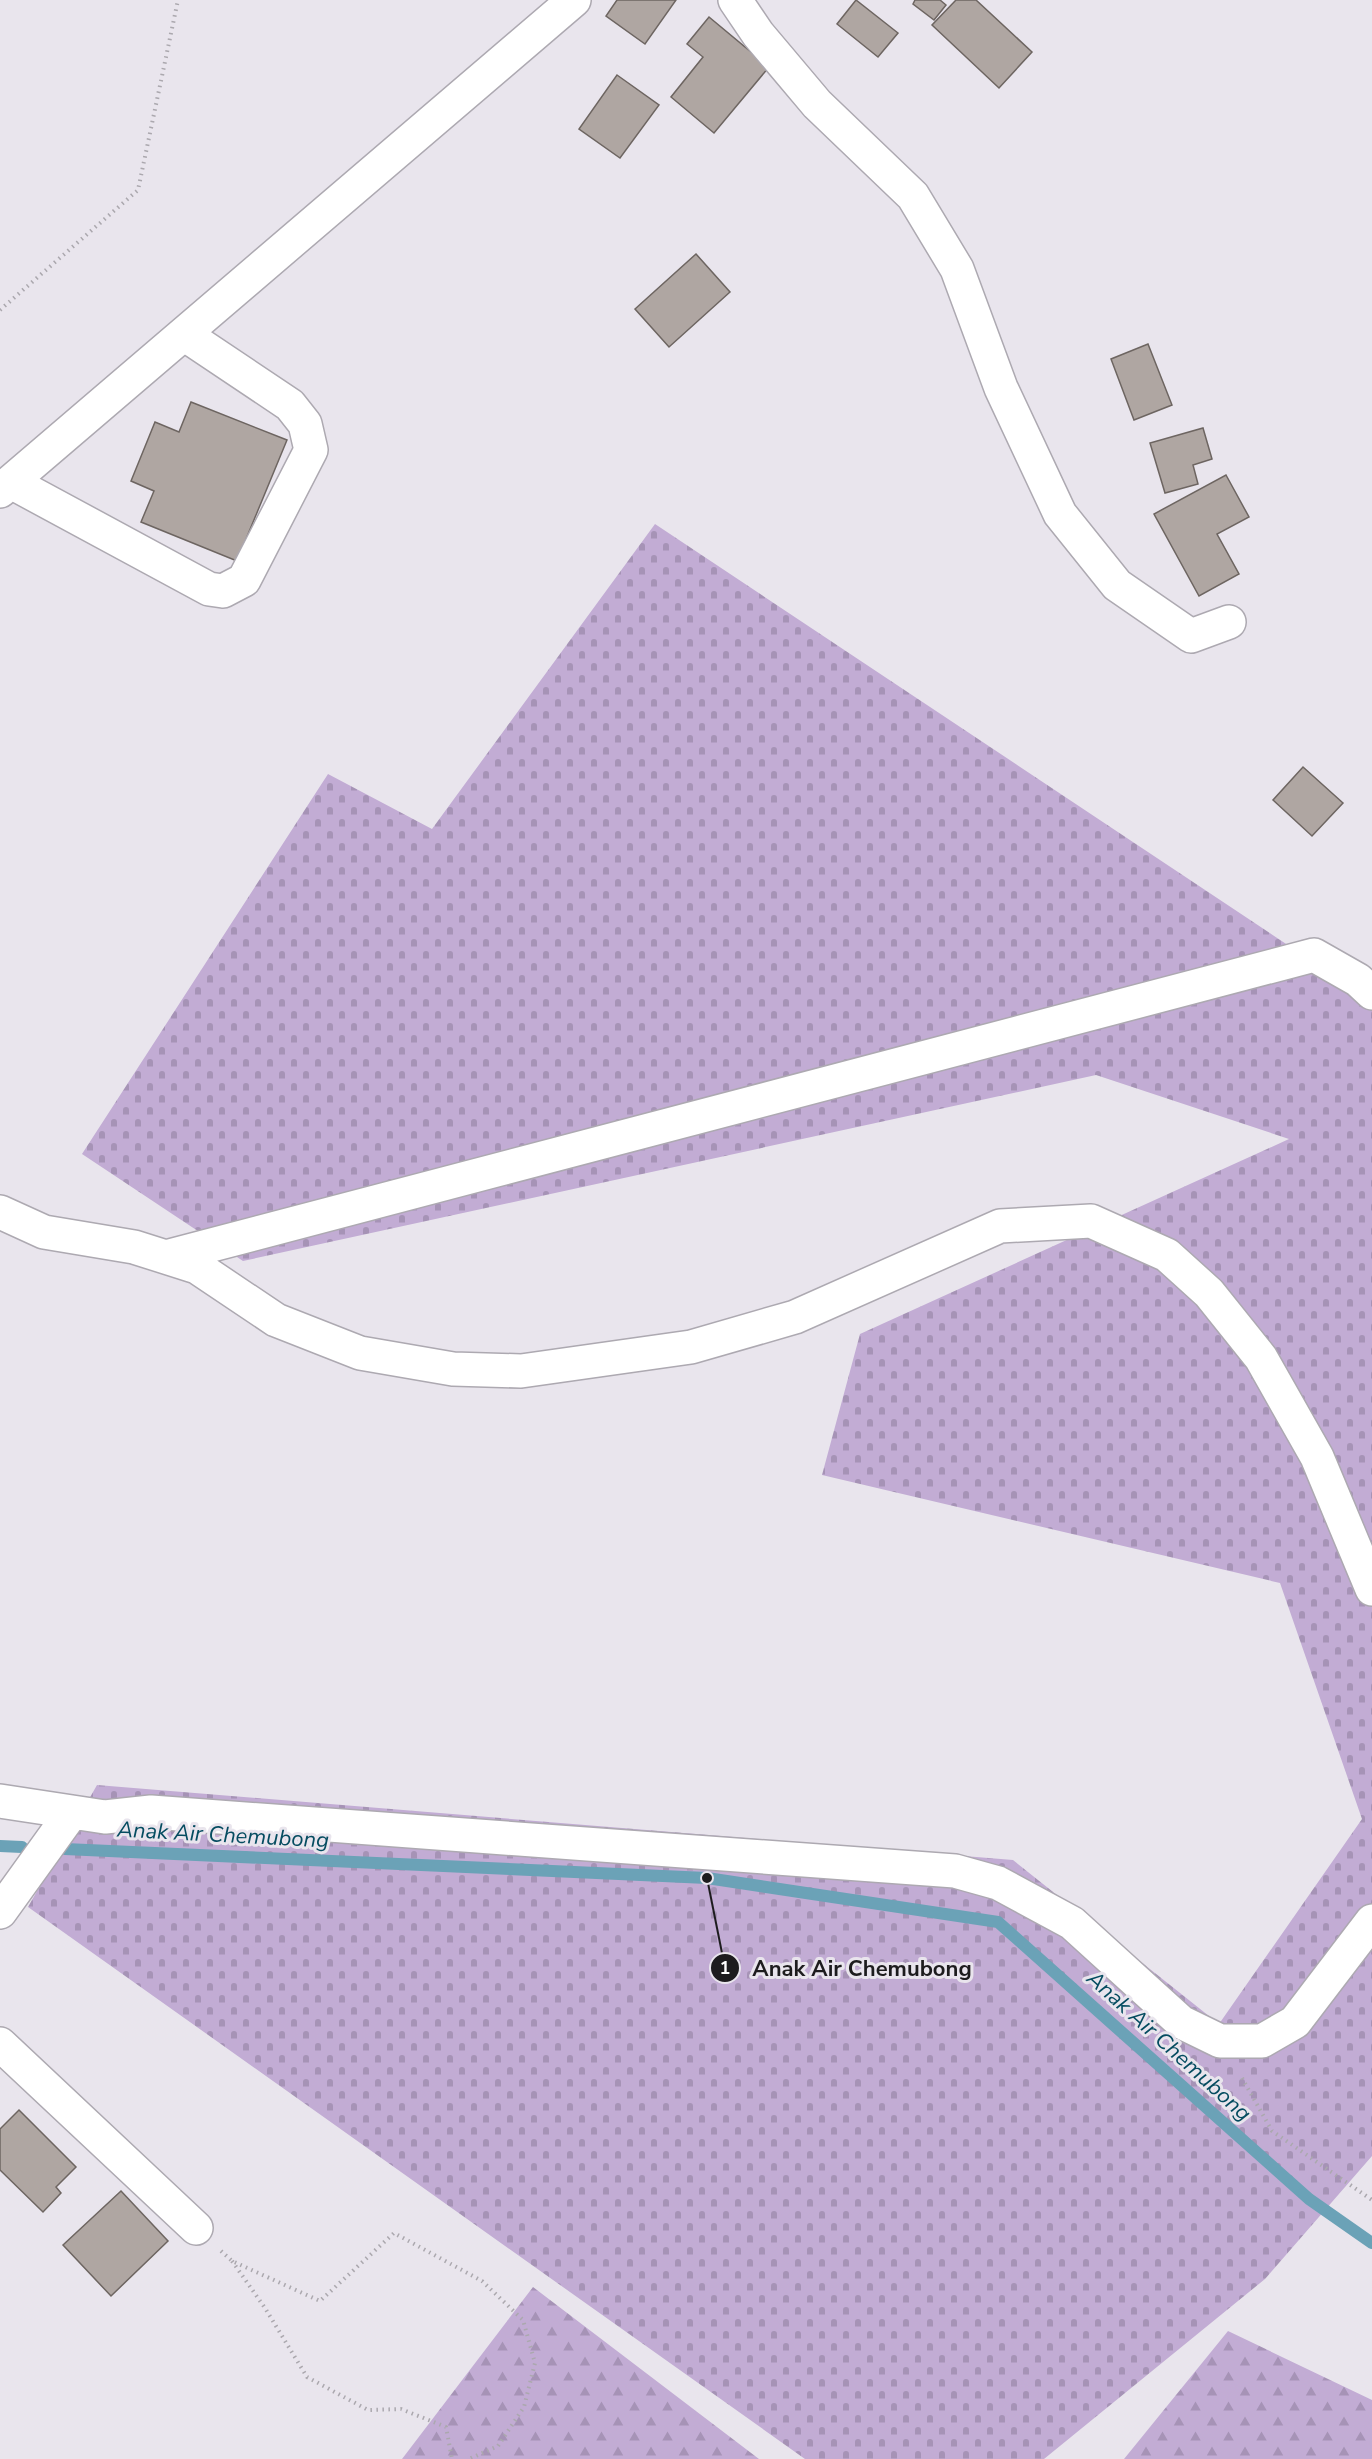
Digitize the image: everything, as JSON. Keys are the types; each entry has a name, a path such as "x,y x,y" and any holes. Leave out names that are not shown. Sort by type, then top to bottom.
{"street":[{"path":"184,334 290,405 305,424 311,450 244,580 223,591 209,589 5,487 574,0"},
{"path":"735,0 758,34 817,104 913,196 957,269 1001,388 1060,514 1117,585 1191,636 1229,622"},
{"path":"166,1257 1314,955 1358,980 1372,993"},
{"path":"0,1212 44,1232 134,1247 197,1267 276,1320 360,1353 453,1369 521,1371 691,1347 795,1317 1000,1226 1090,1221 1167,1256 1209,1293 1261,1358 1317,1456 1372,1589"},
{"path":"0,1800 105,1816 162,1813 955,1871 998,1883 1072,1923 1181,2022 1221,2041 1262,2041 1295,2022 1372,1921"},
{"path":"0,1912 72,1812"},
{"path":"0,2044 196,2228"}],"path":[{"path":"0,310 138,190 178,0"},
{"path":"1221,2041 1272,2130 1372,2200"},
{"path":"196,2228 232,2261 265,2308 307,2377 368,2410 401,2409 446,2427 452,2459"},
{"path":"232,2261 320,2301 394,2233 482,2281 523,2320 535,2364 524,2407 498,2446 469,2459"}],"green space":[{"path":"655,524 1372,1001 1372,2156 1265,2279 1044,2459 805,2459 28,1907 97,1785 1013,1860 1219,2024 1362,1819 1280,1583 822,1475 860,1334 1289,1139 1096,1075 243,1261 82,1154 328,774 432,829"},
{"path":"533,2287 759,2459 402,2459"},
{"path":"1228,2331 1372,2400 1372,2459 1124,2459"}],"building":[{"path":"617,0 676,0 645,44 606,16"},
{"path":"856,0 898,33 878,57 837,24"},
{"path":"915,0 940,0 946,5 934,20 913,4"},
{"path":"956,0 976,0 1032,52 999,88 932,25"},
{"path":"709,17 769,67 714,133 671,97 703,57 687,44"},
{"path":"617,75 659,105 620,158 579,129"},
{"path":"696,254 730,292 669,347 635,309"},
{"path":"1148,344 1172,405 1134,420 1111,359"},
{"path":"191,402 287,440 237,561 141,522 154,491 131,481 155,422 179,432"},
{"path":"1203,428 1212,459 1193,465 1198,484 1165,493 1150,443"},
{"path":"1226,475 1249,517 1217,534 1239,574 1199,596 1154,514"},
{"path":"1303,767 1343,803 1312,836 1273,800"},
{"path":"19,2110 76,2167 56,2187 61,2193 43,2212 0,2170 0,2129"},
{"path":"121,2191 168,2241 111,2296 63,2245"}],"waterway":[{"name":"Anak Air Chemubong","path":"0,1846 22,1847"},
{"name":"Anak Air Chemubong","path":"65,1849 707,1878 998,1922 1309,2199 1372,2243"}],"place":[{"name":"Anak Air Chemubong","path":"707,1878"}]}
